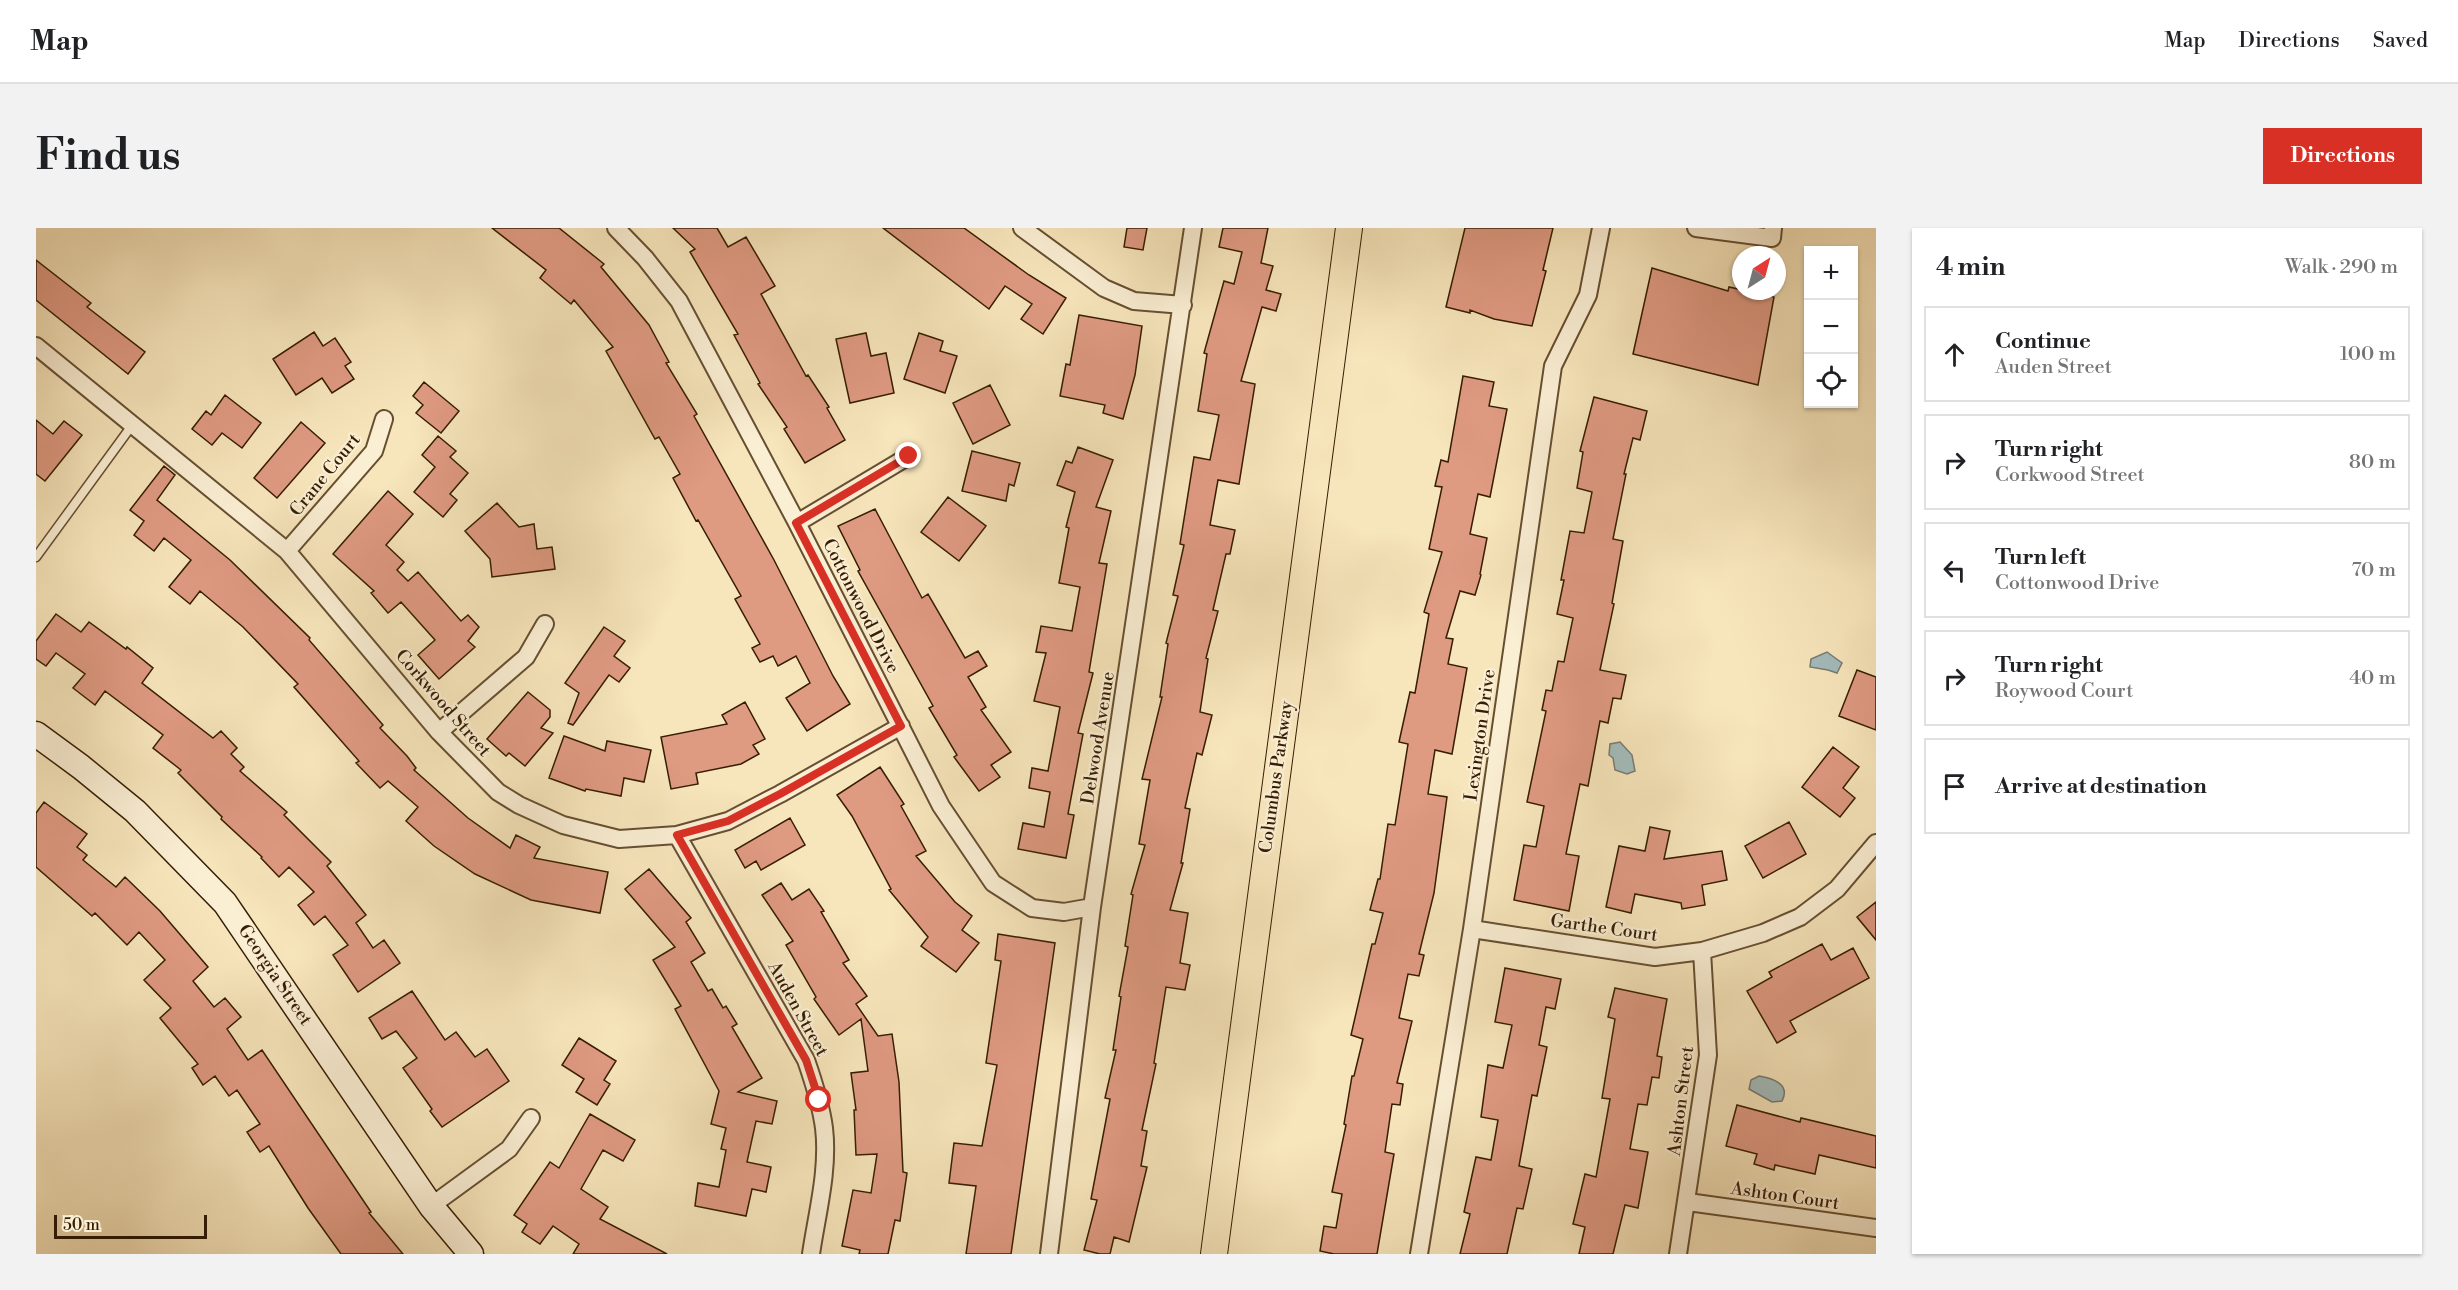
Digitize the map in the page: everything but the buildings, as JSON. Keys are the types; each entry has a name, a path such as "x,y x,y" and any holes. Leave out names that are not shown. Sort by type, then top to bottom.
{"main road":[{"name":"Columbus Parkway","path":"1214,1254 1348,228"},
{"name":"Columbus Parkway","path":"1339,300 1361,228"},
{"name":"Georgia Street","path":"36,734 81,766 135,811 225,903 431,1206 471,1254"}],"street":[{"name":"Cottonwood Drive","path":"616,228 645,258 679,301 941,806 993,883 1032,908 1064,912 1092,907"},
{"path":"1022,228 1104,288 1134,301 1183,305"},
{"name":"Delwood Avenue","path":"1049,1254 1092,907 1193,228"},
{"name":"Lexington Drive","path":"1419,1254 1472,929 1553,366 1588,295 1601,228"},
{"path":"1696,228 1772,238 1773,228"},
{"name":"Corkwood Street","path":"36,346 287,550 439,732 498,792 519,805 563,825 619,839 677,835 728,821 901,726"},
{"name":"Crane Court","path":"287,550 374,451 384,419"},
{"path":"796,523 909,456"},
{"path":"439,732 526,657 545,624"},
{"name":"Auden Street","path":"677,835 806,1060 819,1100 824,1131 824,1172 811,1254"},
{"name":"Garthe Court","path":"1472,929 1655,957 1702,951 1763,933 1800,917 1837,889 1876,843"},
{"name":"Ashton Street","path":"1678,1254 1688,1202 1708,1055 1702,951"},
{"path":"431,1206 509,1149 531,1119"},
{"name":"Ashton Court","path":"1688,1202 1876,1228"}],"lane":[{"path":"36,557 133,424"}],"water":[{"path":"1827,652 1842,663 1837,673 1810,667 1811,659"},
{"path":"1620,742 1632,755 1635,771 1627,774 1615,770 1613,758 1609,755 1610,744"},
{"path":"1759,1076 1774,1080 1782,1086 1784,1095 1782,1101 1772,1102 1749,1089 1751,1080"}],"route":[{"path":"819,1100 806,1060 677,835 728,821 901,726 796,523 909,456"}]}
